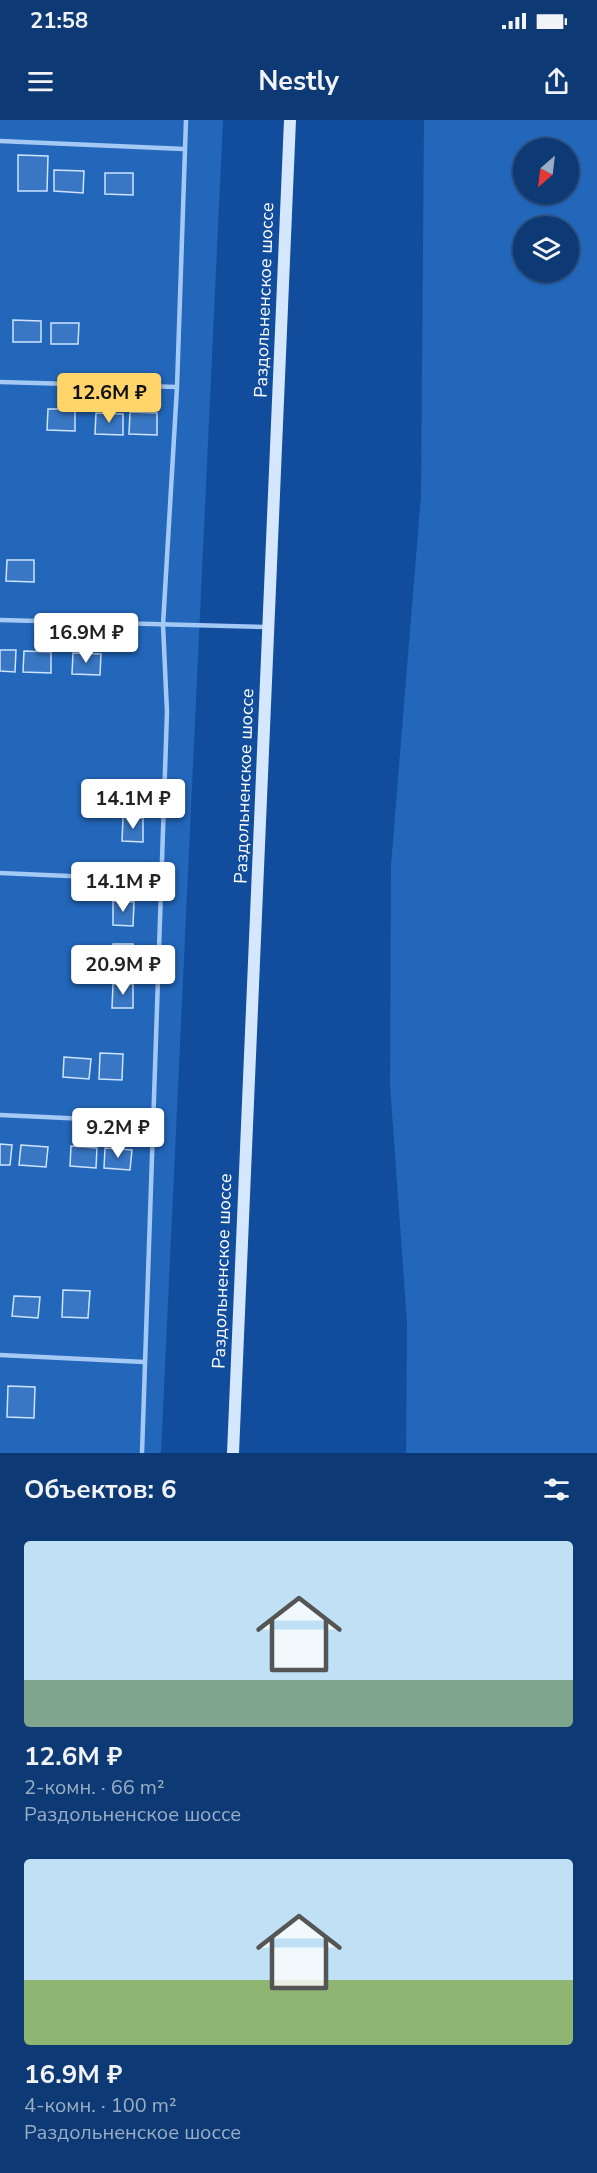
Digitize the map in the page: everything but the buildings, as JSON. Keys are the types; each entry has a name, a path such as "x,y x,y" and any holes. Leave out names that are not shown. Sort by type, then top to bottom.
{"main road":[{"name":"Раздольненское шоссе","path":"233,1453 290,120"}],"lane":[{"path":"142,1453 167,712 164,625 177,387 186,120"},
{"path":"0,141 184,149"},
{"path":"0,381 177,387"},
{"path":"0,620 268,627"},
{"path":"0,873 160,880"},
{"path":"0,1115 153,1122"},
{"path":"0,1355 144,1362"}],"shaded area":[{"path":"0,120 223,120 161,1453 0,1453"},
{"path":"424,120 597,120 597,1453 406,1453 407,1323 390,1085 391,865 421,495"}]}
